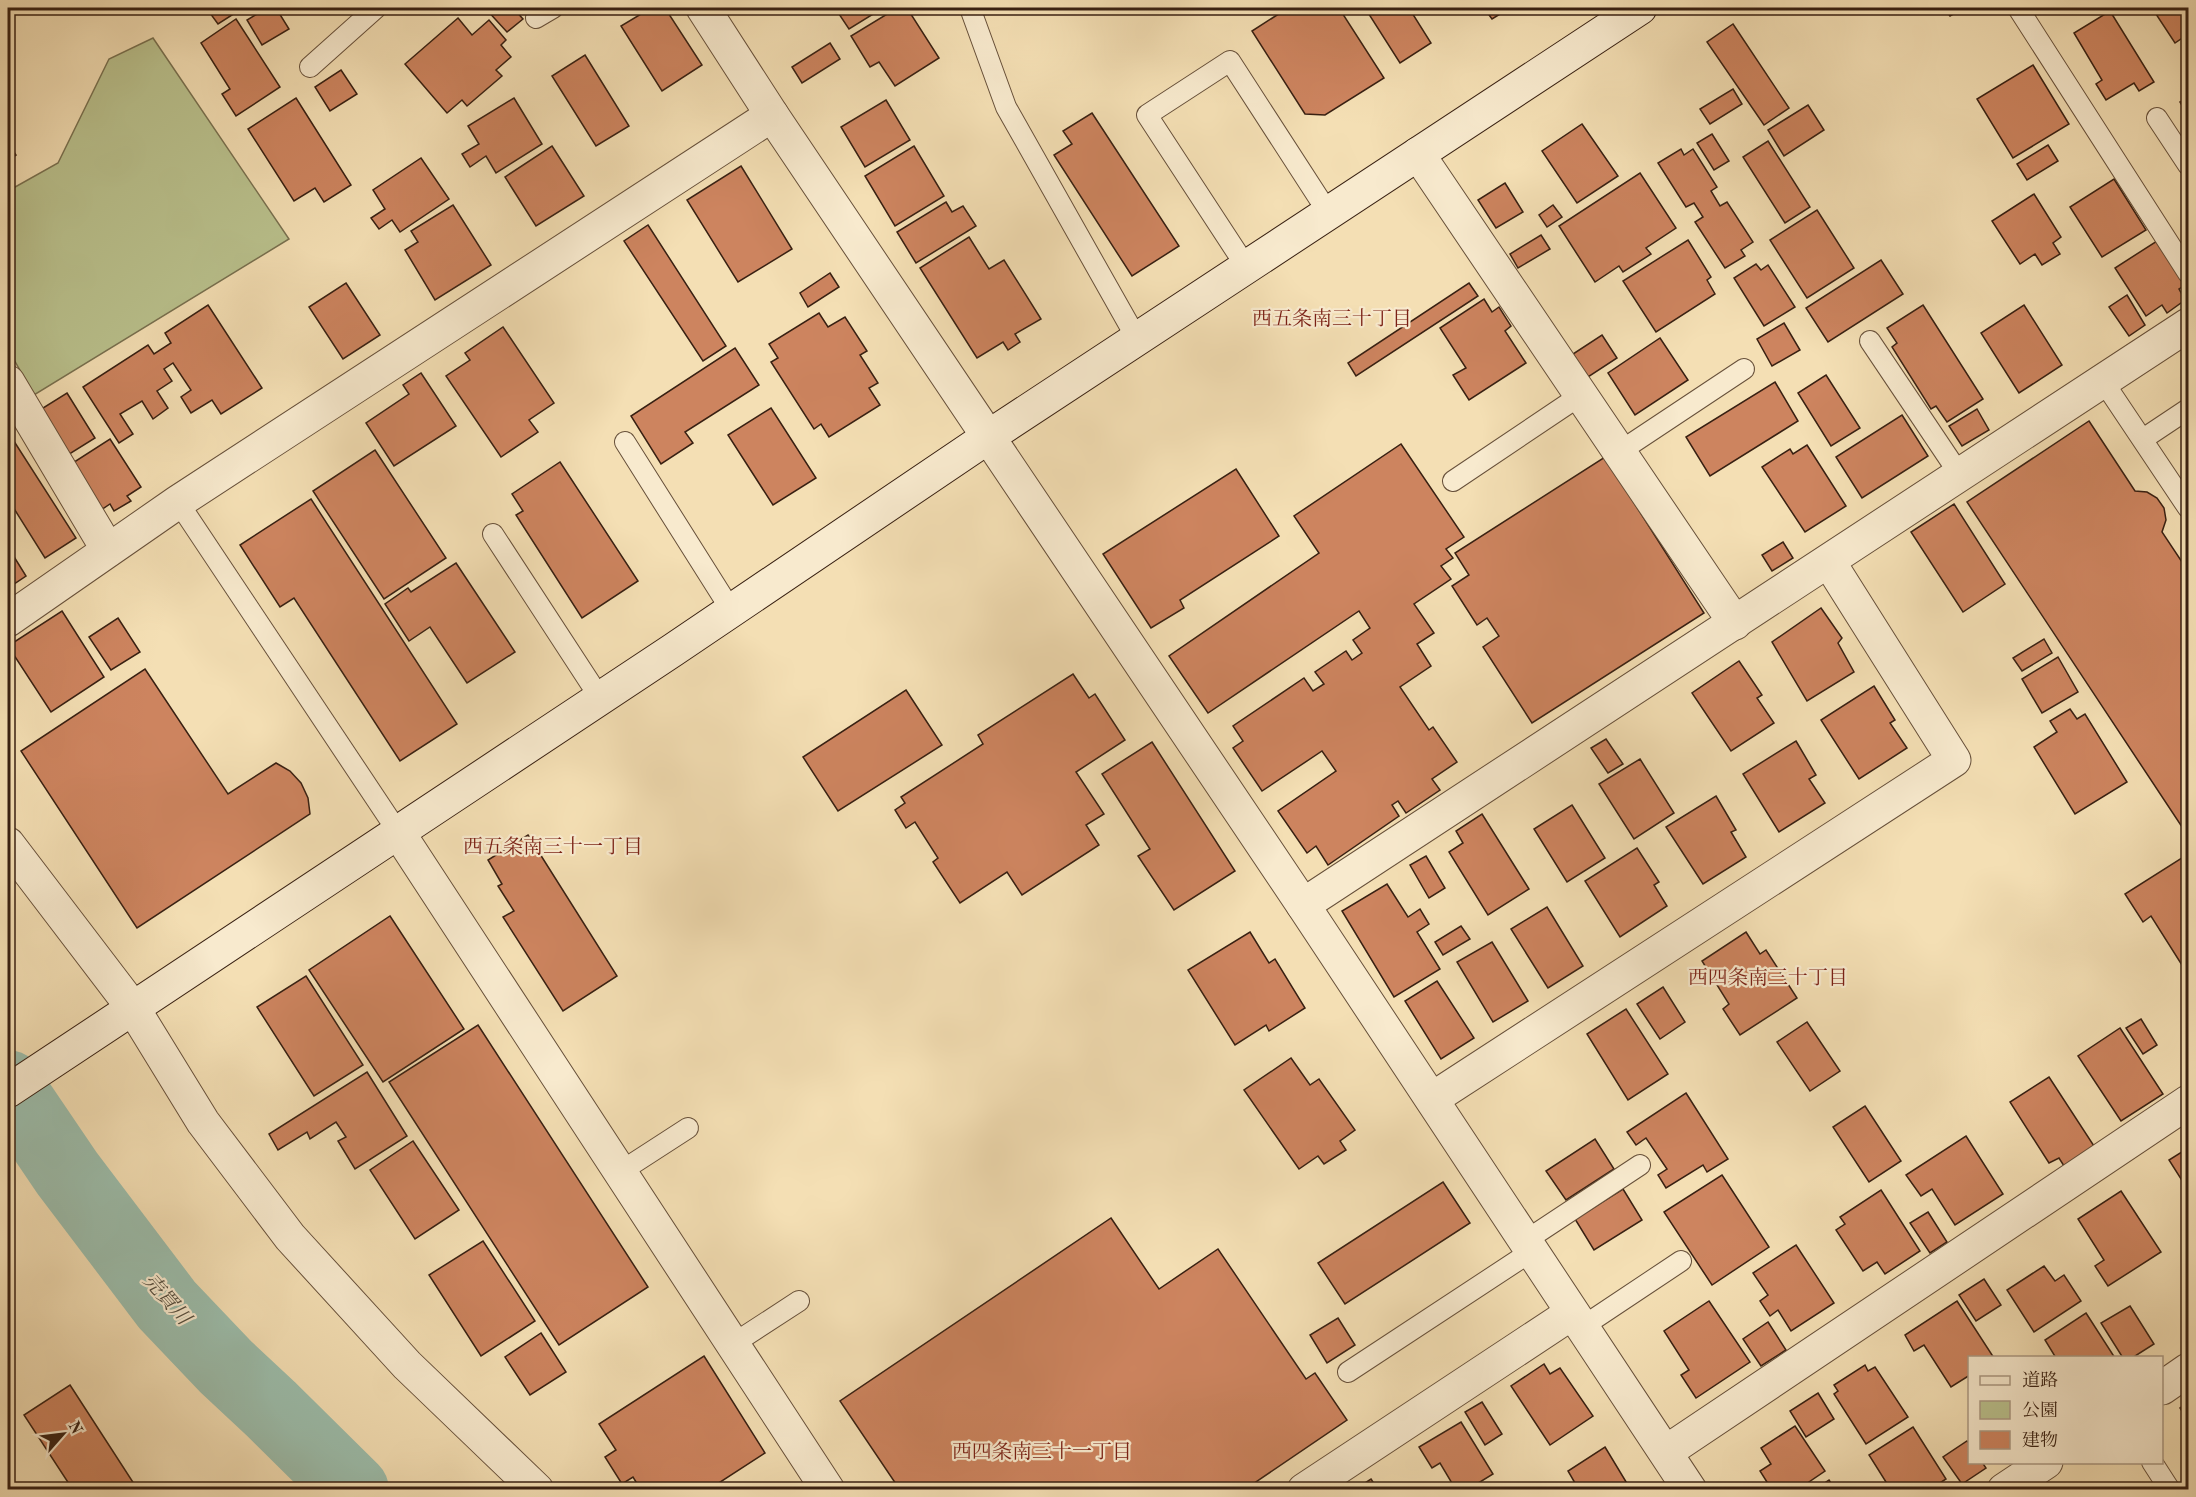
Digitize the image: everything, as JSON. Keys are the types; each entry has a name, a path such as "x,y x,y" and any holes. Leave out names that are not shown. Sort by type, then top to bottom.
{"street":[{"path":"703,8 772,115 1303,905 1690,1490"},
{"path":"8,1091 988,437 1640,8"},
{"path":"8,620 178,502 772,115"},
{"path":"1418,154 1735,623"},
{"path":"1303,905 2188,325"},
{"path":"8,382 108,550"},
{"path":"1432,1099 1954,760 1829,562"},
{"path":"398,832 828,1490"},
{"path":"8,844 203,1122 290,1237 407,1365 537,1490"},
{"path":"1666,1452 2188,1102"},
{"path":"1304,1490 1577,1320"},
{"path":"2163,1387 2188,1370"},
{"path":"2004,1490 2043,1464"}],"lane":[{"path":"310,67 376,8"},
{"path":"536,18 553,8"},
{"path":"969,8 1006,107 1137,339"},
{"path":"2018,8 2188,273"},
{"path":"1247,268 1148,115 1230,61 1329,213"},
{"path":"2157,117 2188,165"},
{"path":"1870,341 1960,475"},
{"path":"1619,452 1744,369"},
{"path":"2103,381 2188,508"},
{"path":"1454,481 1581,395"},
{"path":"2143,439 2188,409"},
{"path":"625,442 731,610"},
{"path":"178,502 398,832"},
{"path":"493,534 600,698"},
{"path":"620,1172 688,1128"},
{"path":"1348,1371 1640,1166"},
{"path":"1577,1320 1681,1261"},
{"path":"733,1344 799,1301"},
{"path":"2153,1464 2168,1489"}],"green space":[{"path":"153,38 289,239 34,395 8,349 8,191 58,163 109,59"}],"building":[{"path":"243,8 218,24 207,9"},
{"path":"267,8 276,8 289,29 262,45 247,20"},
{"path":"485,8 513,8 523,19 507,32"},
{"path":"651,8 665,8 702,65 662,91 621,26"},
{"path":"835,8 883,8 849,29"},
{"path":"897,8 907,8 939,58 895,86 879,62 870,67 851,36"},
{"path":"1288,8 1339,8 1384,78 1325,115 1305,114 1252,31"},
{"path":"1365,8 1409,8 1431,43 1400,63"},
{"path":"1484,8 1510,8 1492,19"},
{"path":"1944,8 1964,8 1950,16"},
{"path":"2152,8 2188,8 2188,34 2175,43"},
{"path":"2110,11 2154,82 2139,91 2134,83 2106,100 2096,84 2102,80 2074,33"},
{"path":"458,18 472,35 489,20 506,40 501,45 511,57 496,70 502,76 467,106 462,100 447,113 405,64"},
{"path":"236,19 280,87 236,116 222,94 230,89 201,43"},
{"path":"1733,24 1789,108 1764,125 1707,42"},
{"path":"830,43 840,59 802,83 792,67"},
{"path":"585,55 629,126 596,146 552,76"},
{"path":"2033,65 2069,124 2013,158 1977,99"},
{"path":"341,70 357,94 330,111 315,87"},
{"path":"1733,89 1742,104 1710,124 1700,109"},
{"path":"2188,97 2188,116 2180,102"},
{"path":"296,98 351,185 324,202 315,188 294,201 248,129"},
{"path":"514,98 542,144 496,173 486,156 470,167 462,154 479,144 468,126"},
{"path":"886,100 910,140 865,167 841,127"},
{"path":"1808,105 1824,130 1784,156 1768,130"},
{"path":"1092,113 1179,246 1132,276 1054,155 1072,144 1063,131"},
{"path":"1582,124 1618,176 1577,203 1542,151"},
{"path":"1712,134 1729,161 1714,170 1697,143"},
{"path":"1768,141 1810,207 1785,223 1743,157"},
{"path":"8,143 16,155 8,161"},
{"path":"2048,145 2058,161 2027,180 2017,164"},
{"path":"552,146 584,196 536,226 505,177"},
{"path":"914,146 944,196 895,226 865,176"},
{"path":"1681,149 1684,155 1693,149 1717,187 1711,191 1720,206 1727,202 1753,242 1741,250 1745,256 1725,268 1695,222 1703,217 1694,203 1686,207 1658,163"},
{"path":"421,158 449,199 400,232 392,220 379,229 371,218 385,209 373,190"},
{"path":"741,166 792,249 738,282 687,200"},
{"path":"1640,173 1676,228 1646,248 1651,254 1623,272 1619,266 1595,282 1559,226"},
{"path":"2114,179 2146,230 2102,257 2070,207"},
{"path":"1505,183 1523,212 1496,228 1478,200"},
{"path":"2034,194 2061,237 2053,243 2060,254 2042,265 2035,254 2020,264 1992,221"},
{"path":"946,202 952,212 963,206 976,226 916,263 897,232"},
{"path":"453,205 491,265 435,300 405,250 418,242 411,231"},
{"path":"1553,205 1562,217 1547,227 1539,215"},
{"path":"1817,210 1854,268 1807,298 1770,240"},
{"path":"648,225 726,346 703,361 624,241"},
{"path":"1541,235 1550,249 1518,268 1510,254"},
{"path":"969,237 989,269 1004,260 1041,319 1015,334 1020,342 1008,350 1003,342 977,358 920,268"},
{"path":"1688,240 1711,277 1707,280 1715,294 1656,332 1623,281"},
{"path":"2157,241 2185,285 2179,289 2185,300 2167,313 2162,305 2146,316 2115,268"},
{"path":"1881,260 1903,294 1828,342 1806,308"},
{"path":"1756,264 1761,270 1768,265 1795,307 1764,326 1734,278"},
{"path":"830,273 839,287 808,307 800,293"},
{"path":"346,283 380,335 343,359 309,307"},
{"path":"1469,283 1478,296 1356,376 1348,363"},
{"path":"2127,295 2145,325 2129,336 2109,307"},
{"path":"1484,299 1492,312 1499,307 1511,326 1505,331 1526,363 1469,400 1453,375 1466,368 1440,328"},
{"path":"208,305 262,388 221,414 212,400 191,413 181,397 191,390 173,363 164,369 172,381 157,391 168,408 153,419 142,401 120,414 133,434 119,443 83,387 148,345 154,354 171,343 165,333"},
{"path":"1923,305 1983,399 1947,422 1936,406 1931,409 1892,347 1897,343 1887,328"},
{"path":"2024,305 2062,365 2019,393 1981,333"},
{"path":"819,313 828,327 845,317 867,351 860,355 878,383 869,388 880,405 829,437 821,424 814,429 771,362 778,358 769,344"},
{"path":"1784,323 1800,350 1772,366 1757,339"},
{"path":"503,327 554,403 529,420 538,432 501,457 446,376 470,360 465,353"},
{"path":"1602,335 1617,358 1588,377 1573,354"},
{"path":"1660,338 1688,380 1635,415 1608,373"},
{"path":"735,348 759,385 685,432 693,443 661,464 631,416"},
{"path":"421,373 456,426 394,466 366,423 409,394 403,385"},
{"path":"1826,375 1860,428 1831,446 1798,393"},
{"path":"1775,382 1798,421 1710,476 1686,437"},
{"path":"67,393 95,438 63,458 35,413"},
{"path":"771,408 816,478 773,505 728,435"},
{"path":"1977,409 1989,430 1962,446 1949,426"},
{"path":"1902,415 1928,456 1862,498 1836,457"},
{"path":"2089,421 2135,491 2147,492 2157,498 2164,508 2166,520 2162,532 2188,571 2188,836 1967,502"},
{"path":"10,435 76,538 45,558 8,499 8,436"},
{"path":"110,439 141,487 127,496 131,501 114,511 110,504 98,512 68,466"},
{"path":"1401,444 1464,537 1446,549 1453,558 1441,566 1451,579 1414,604 1434,633 1417,644 1431,666 1400,687 1429,730 1433,727 1457,762 1432,779 1440,790 1406,813 1398,801 1392,805 1399,816 1328,865 1316,846 1307,853 1278,811 1336,771 1322,751 1262,791 1233,748 1243,741 1233,726 1304,678 1313,691 1324,684 1315,672 1346,651 1352,660 1362,653 1353,640 1370,628 1359,611 1208,713 1169,656 1319,553 1294,516"},
{"path":"1807,445 1846,506 1805,532 1762,467 1790,449 1793,454"},
{"path":"375,450 446,558 384,599 313,491"},
{"path":"1605,457 1704,613 1532,723 1483,647 1499,636 1487,618 1477,625 1452,586 1469,575 1455,553"},
{"path":"560,462 638,581 582,618 516,515 523,511 512,494"},
{"path":"1236,469 1279,536 1180,600 1184,608 1151,628 1103,554"},
{"path":"311,499 457,724 400,761 294,598 280,607 240,545"},
{"path":"1954,504 2005,584 1963,612 1911,532"},
{"path":"1783,542 1793,558 1772,571 1762,555"},
{"path":"8,547 26,576 8,588"},
{"path":"456,563 515,652 467,683 430,627 409,641 385,604 408,588 411,592"},
{"path":"1821,608 1842,638 1838,643 1854,672 1807,701 1772,642"},
{"path":"62,611 104,677 51,712 8,646"},
{"path":"118,618 140,652 111,670 89,637"},
{"path":"2044,639 2052,653 2022,671 2013,658"},
{"path":"2058,657 2078,692 2042,713 2022,679"},
{"path":"1739,661 1762,695 1757,698 1774,723 1731,751 1692,693"},
{"path":"145,669 228,794 276,763 290,771 301,783 308,798 310,814 137,928 21,751"},
{"path":"1073,674 1089,698 1095,694 1125,740 1076,772 1104,814 1086,825 1099,845 1022,895 1007,872 960,903 933,862 938,858 915,822 906,828 895,810 905,803 901,797 983,744 978,735"},
{"path":"1874,686 1895,720 1890,723 1907,748 1859,779 1821,720"},
{"path":"906,690 942,745 838,811 803,757"},
{"path":"2070,709 2077,719 2085,714 2127,782 2075,814 2034,747 2057,732 2050,721"},
{"path":"1606,739 1623,764 1608,773 1591,748"},
{"path":"1796,741 1816,775 1809,779 1825,803 1779,832 1743,774"},
{"path":"1152,742 1235,871 1174,910 1138,856 1150,849 1102,774"},
{"path":"1640,759 1674,813 1634,839 1599,784"},
{"path":"1716,796 1736,830 1731,832 1746,857 1703,884 1666,827"},
{"path":"1572,805 1605,858 1567,882 1534,829"},
{"path":"1482,814 1529,889 1488,915 1449,852 1463,843 1456,831"},
{"path":"528,835 617,976 563,1011 503,917 514,911 498,886 502,884 488,860"},
{"path":"1637,848 1659,882 1654,885 1667,906 1620,937 1585,881"},
{"path":"2188,854 2187,973 2151,916 2143,922 2125,894"},
{"path":"1426,856 1445,888 1429,898 1410,865"},
{"path":"1387,884 1408,917 1420,909 1429,924 1417,932 1440,969 1394,997 1342,911"},
{"path":"1547,907 1583,966 1548,988 1511,929"},
{"path":"390,916 464,1029 383,1082 309,970"},
{"path":"1461,926 1470,939 1443,955 1435,942"},
{"path":"1250,932 1269,963 1275,959 1305,1008 1269,1031 1266,1025 1235,1045 1188,970"},
{"path":"1746,932 1760,954 1766,950 1797,998 1740,1035 1723,1009 1729,1004 1702,961"},
{"path":"1492,942 1528,1001 1493,1022 1457,962"},
{"path":"306,976 363,1065 314,1096 257,1007"},
{"path":"1437,981 1474,1038 1441,1059 1405,1001"},
{"path":"1663,987 1685,1022 1660,1039 1637,1004"},
{"path":"1626,1009 1668,1074 1628,1100 1587,1034"},
{"path":"2141,1019 2157,1045 2143,1054 2126,1028"},
{"path":"1807,1022 1840,1071 1810,1091 1777,1042"},
{"path":"478,1025 648,1287 559,1345 389,1082"},
{"path":"2120,1028 2163,1094 2121,1121 2078,1056"},
{"path":"1291,1058 1310,1085 1319,1079 1355,1130 1340,1141 1346,1150 1324,1164 1318,1156 1299,1169 1244,1090"},
{"path":"367,1072 407,1136 355,1169 338,1141 346,1137 336,1122 310,1139 307,1132 278,1150 269,1134"},
{"path":"2049,1077 2094,1146 2064,1166 2059,1158 2049,1163 2010,1102"},
{"path":"1686,1093 1728,1159 1707,1172 1703,1165 1666,1188 1658,1175 1667,1169 1646,1138 1636,1145 1627,1132"},
{"path":"1865,1106 1901,1161 1869,1182 1833,1127"},
{"path":"1966,1136 2003,1194 1955,1225 1932,1189 1921,1196 1906,1175"},
{"path":"1595,1139 1614,1169 1566,1200 1546,1171"},
{"path":"413,1141 459,1210 415,1239 370,1170"},
{"path":"2188,1148 2188,1190 2169,1160"},
{"path":"1722,1175 1769,1247 1712,1285 1664,1212"},
{"path":"1443,1182 1470,1223 1345,1304 1318,1263"},
{"path":"1623,1189 1642,1220 1594,1250 1575,1219"},
{"path":"1881,1190 1920,1251 1885,1274 1877,1262 1863,1271 1836,1230 1845,1224 1840,1217"},
{"path":"2121,1191 2161,1252 2108,1286 2095,1266 2104,1260 2078,1219"},
{"path":"1928,1212 1947,1242 1930,1253 1910,1223"},
{"path":"1111,1218 1159,1289 1218,1249 1306,1379 1315,1373 1347,1420 1244,1490 900,1490 840,1401"},
{"path":"483,1241 535,1321 481,1356 429,1275"},
{"path":"1796,1245 1834,1303 1791,1331 1778,1310 1770,1316 1760,1301 1768,1295 1753,1273"},
{"path":"2044,1266 2055,1281 2064,1275 2081,1301 2034,1332 2007,1290"},
{"path":"1984,1279 2001,1305 1976,1321 1959,1295"},
{"path":"1709,1301 1750,1362 1696,1398 1681,1375 1689,1370 1664,1331"},
{"path":"1957,1301 1993,1356 1968,1356 1968,1376 1951,1387 1924,1345 1914,1351 1905,1335"},
{"path":"2130,1306 2154,1344 2135,1356 2122,1356 2101,1323"},
{"path":"2086,1313 2114,1356 2055,1356 2045,1340"},
{"path":"1338,1318 1355,1345 1327,1363 1310,1335"},
{"path":"1768,1322 1786,1350 1761,1366 1743,1339"},
{"path":"541,1333 566,1372 530,1395 505,1357"},
{"path":"704,1356 765,1453 708,1490 641,1490 633,1477 622,1484 605,1457 616,1450 599,1424"},
{"path":"1544,1364 1550,1374 1560,1368 1593,1416 1550,1445 1511,1386"},
{"path":"1865,1365 1868,1371 1875,1367 1908,1417 1866,1444 1834,1394 1838,1391 1834,1385"},
{"path":"70,1385 138,1490 73,1490 24,1415"},
{"path":"1818,1393 1834,1419 1806,1437 1790,1411"},
{"path":"1482,1402 1502,1434 1485,1445 1465,1412"},
{"path":"2188,1402 2188,1421 2180,1408"},
{"path":"1461,1422 1493,1474 1467,1490 1456,1490 1440,1463 1432,1468 1419,1447"},
{"path":"1795,1426 1825,1471 1797,1490 1772,1490 1760,1471 1771,1464 1761,1448"},
{"path":"1913,1427 1946,1479 1929,1490 1891,1490 1869,1455"},
{"path":"1967,1441 1968,1464 1983,1464 1986,1468 1962,1484 1943,1457"},
{"path":"1605,1447 1631,1490 1579,1490 1568,1471"},
{"path":"1371,1479 1378,1490 1354,1490"},
{"path":"1829,1480 1835,1490 1814,1490"}],"waterway":[{"name":"売買川","path":"8,1086 67,1173 167,1305 226,1367 353,1490"}],"district":[{"name":"西五条南三十丁目","path":"1332,320"},
{"name":"西五条南三十一丁目","path":"553,848"},
{"name":"西四条南三十丁目","path":"1768,979"},
{"name":"西四条南三十一丁目","path":"1042,1453"}]}
